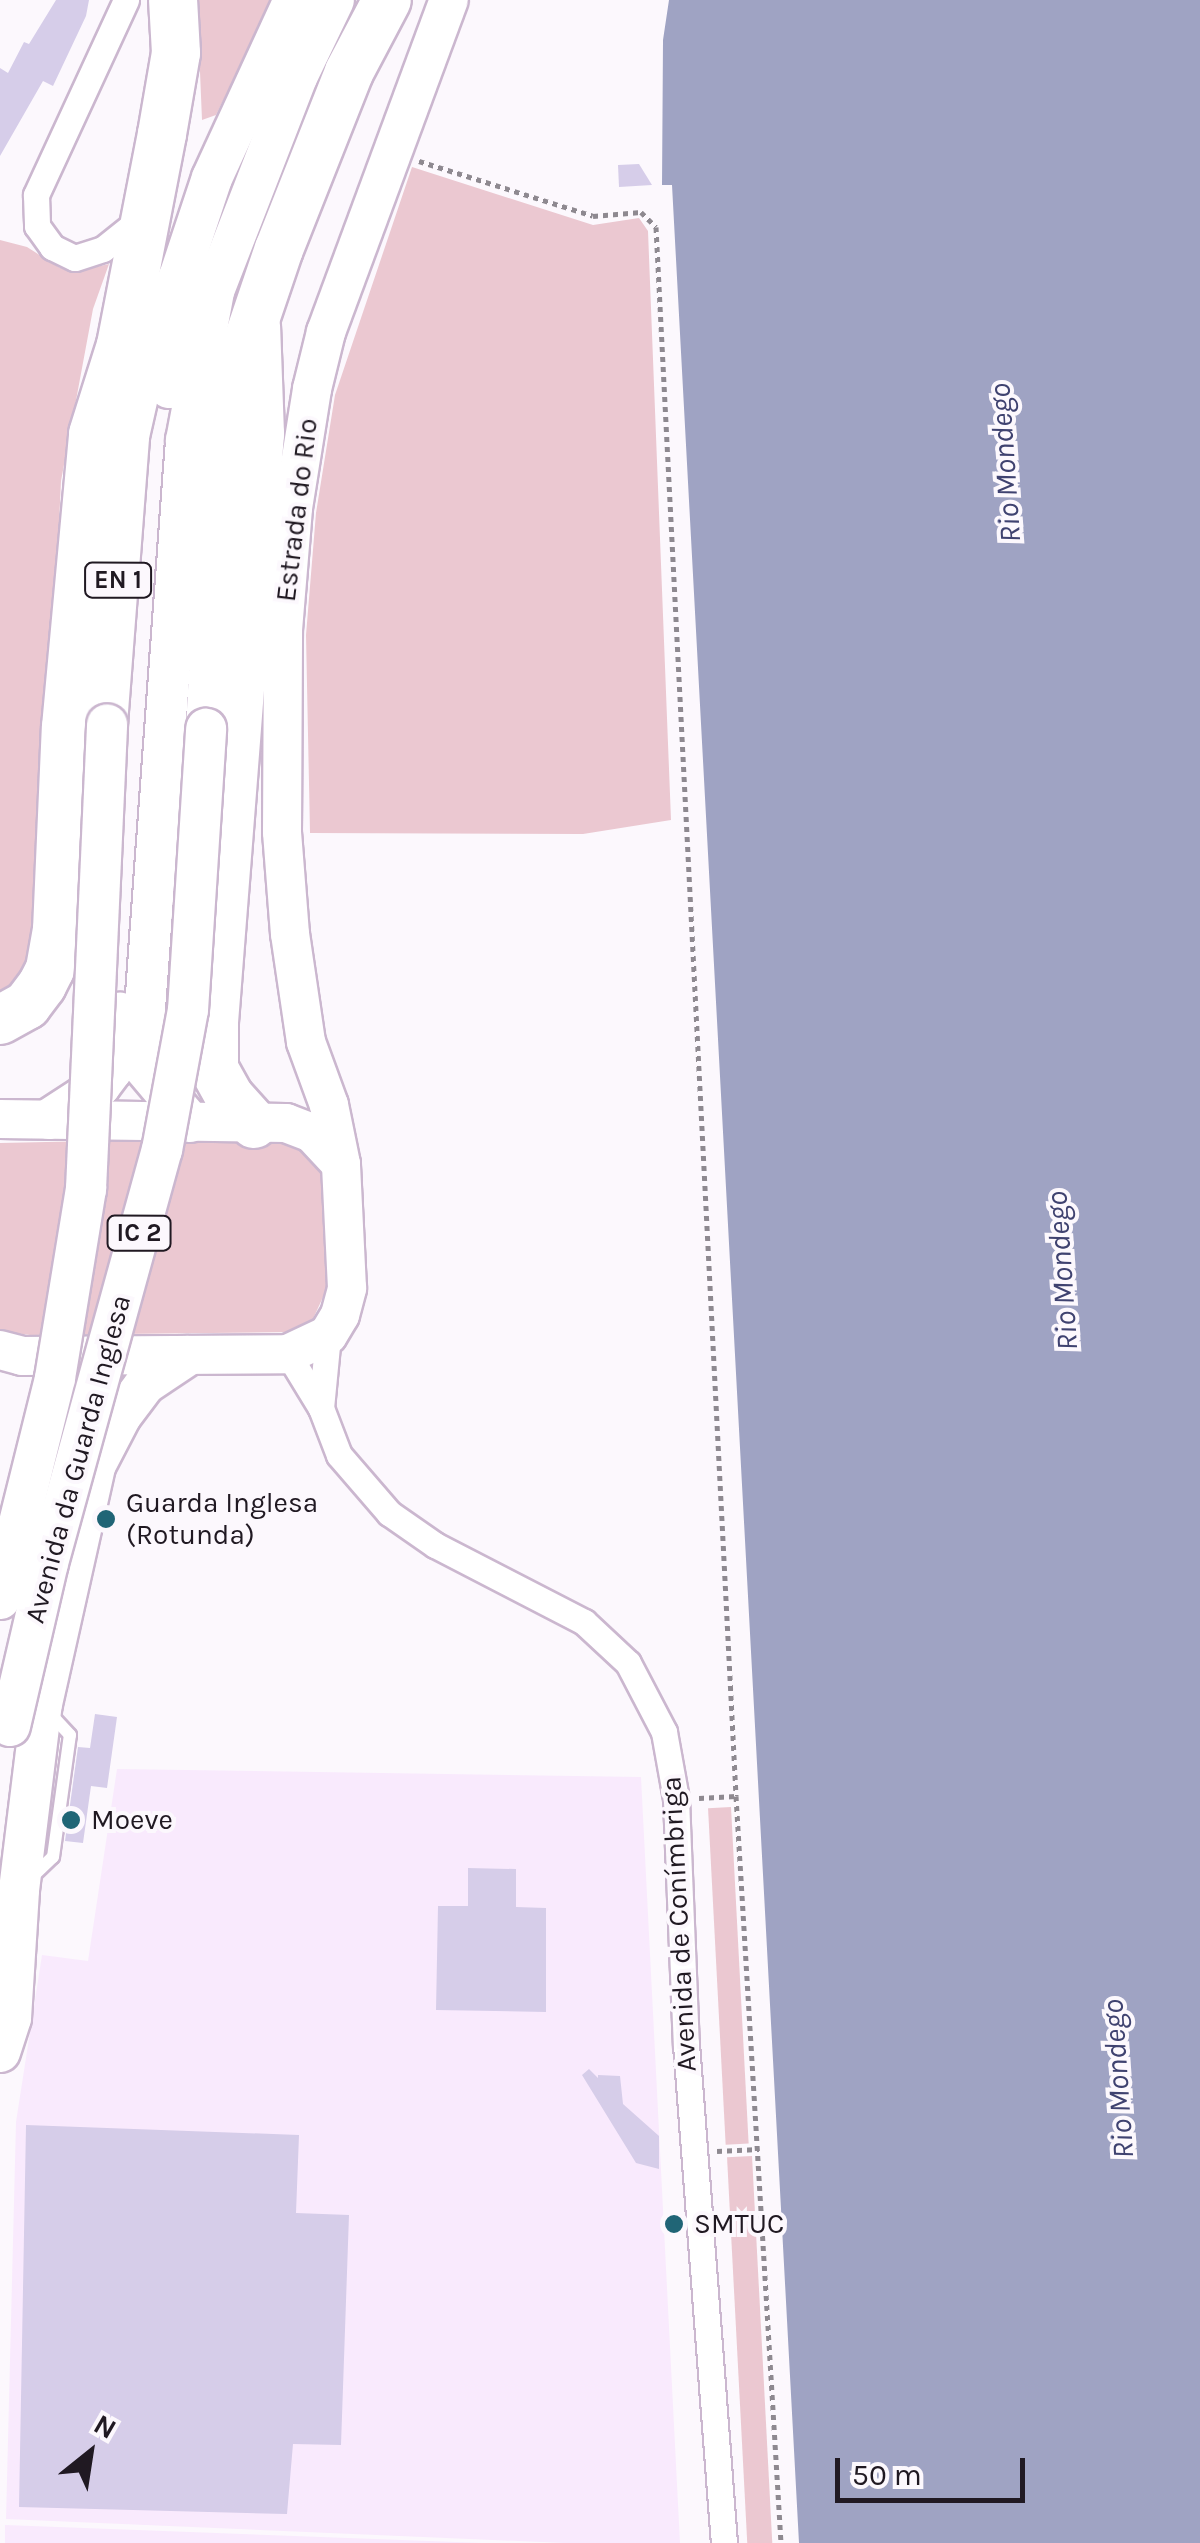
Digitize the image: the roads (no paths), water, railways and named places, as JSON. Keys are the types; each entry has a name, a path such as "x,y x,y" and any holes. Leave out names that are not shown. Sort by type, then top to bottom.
{"highway":[{"path":"0,1020 27,1005 50,969 57,930 83,513 93,434 122,346 176,54 173,0"},
{"path":"266,1123 229,1096 214,1068 214,1022 260,434 256,326 259,243 386,0"},
{"path":"223,414 256,326"},
{"path":"122,346 129,436"}],"main road":[{"path":"129,436 152,336 179,277 212,178 294,0"},
{"path":"190,1122 141,1064 186,441 214,291 259,243 297,77 334,0"},
{"name":"Avenida da Guarda Inglesa","path":"0,1834 26,1715 48,1563 162,1150 188,1010 223,414 259,243"},
{"path":"49,1119 100,1086 118,1050 159,448 177,340 179,277"},
{"name":"EN 1","path":"107,724 129,436"},
{"name":"Avenida da Guarda Inglesa","path":"0,1598 54,1378 86,1189 107,724"},
{"path":"0,2052 11,2018 26,1715 95,1466 145,1384 187,1356"}],"street":[{"path":"126,0 36,194 37,226 52,247 75,258 103,249 146,214"},
{"name":"Estrada do Rio","path":"266,1123 303,1070 306,1042 282,832 282,630 293,508 312,390 326,332 449,0"},
{"name":"Estrada do Rio","path":"306,1042 329,1105 341,1164 347,1288 340,1315 328,1335"},
{"path":"0,1119 266,1123 312,1133 341,1164"},
{"path":"0,1350 22,1356 288,1354 328,1335"},
{"name":"Avenida de Conímbriga","path":"321,1408 328,1335"},
{"name":"Avenida de Conímbriga","path":"288,1354 321,1408 339,1454 389,1513 435,1545 584,1622 628,1662 664,1732 676,1799 694,2152 724,2543"}],"water":[{"name":"Rio Mondego","path":"669,0 1200,0 1200,2543 799,2543 672,185 662,185 663,40"}],"place":[{"name":"Guarda Inglesa (Rotunda)","path":"106,1519"},
{"name":"Moeve","path":"71,1820"},
{"name":"SMTUC","path":"674,2224"}]}
